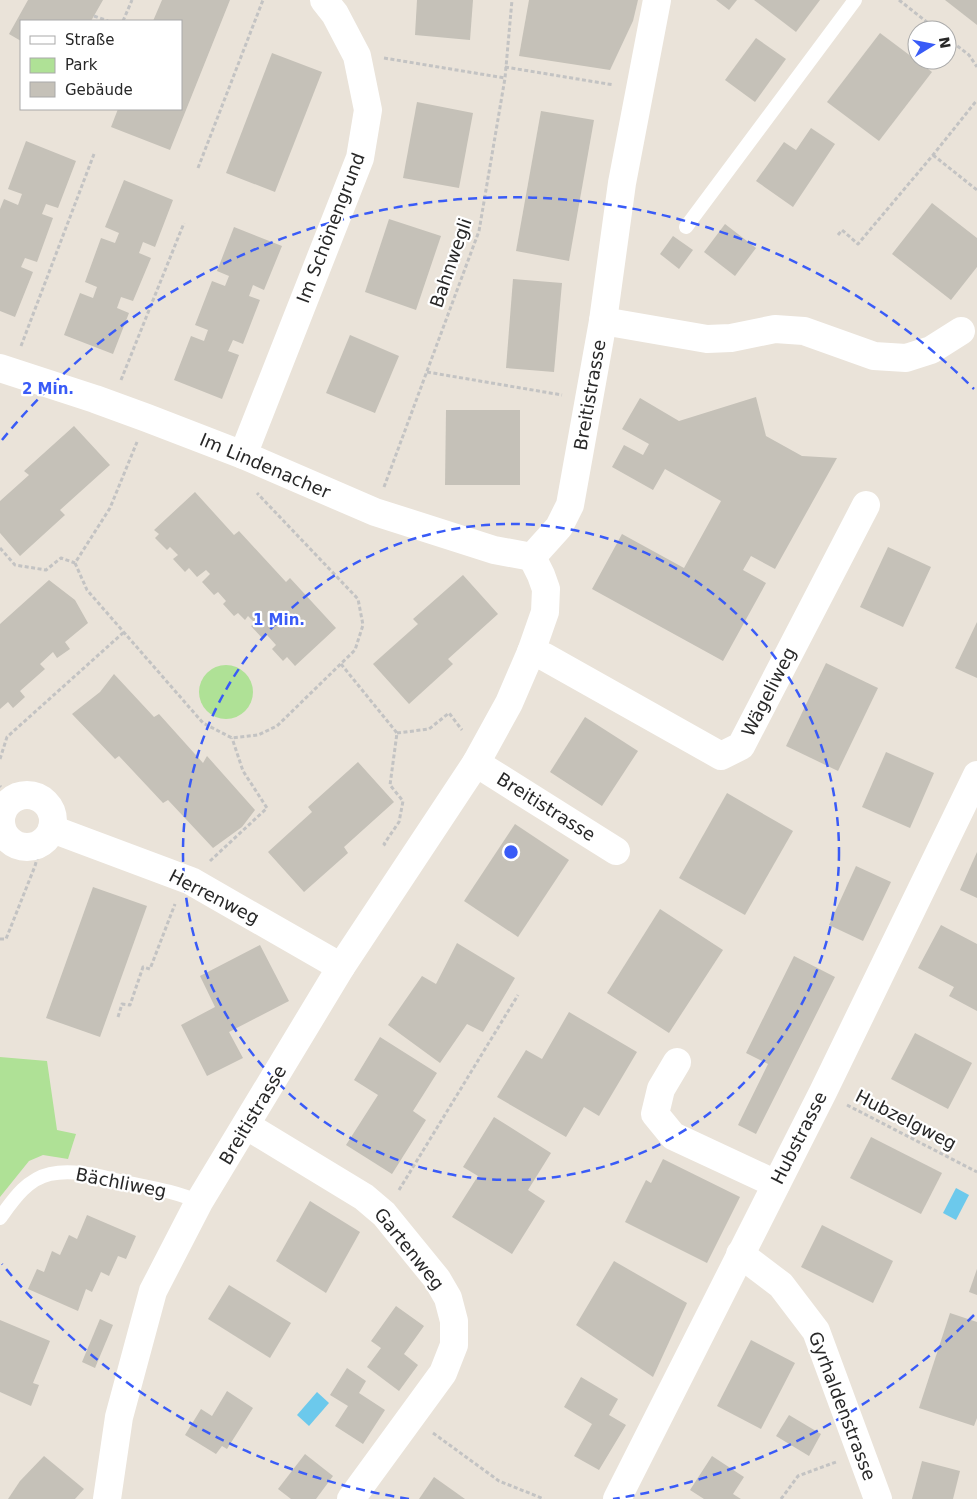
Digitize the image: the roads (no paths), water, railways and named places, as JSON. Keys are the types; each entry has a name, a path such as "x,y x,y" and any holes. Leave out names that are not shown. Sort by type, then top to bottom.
{"street":[{"name":"Im Schönengrund","path":"243,455 360,158 368,110 357,56 335,14 324,0"},
{"name":"Breitistrasse","path":"107,1499 119,1417 153,1290 199,1202 247,1126 341,967 478,758 509,703 531,652 545,612 546,589 532,557 559,527 570,504 603,321 622,183 657,0"},
{"path":"603,321 707,339 731,338 775,329 804,331 874,356 906,358 931,350 961,331"},
{"name":"Im Lindenacher","path":"0,368 96,399 147,418 243,455 375,512 494,550 532,557"},
{"name":"Wägeliweg","path":"531,652 545,657 721,756 741,746 866,505"},
{"name":"Breitistrasse","path":"478,758 616,851"},
{"name":"Hubstrasse","path":"617,1499 822,1092 977,775"},
{"name":"Herrenweg","path":"22,795 40,798 51,811 53,820 46,836 33,846 16,845 9,841 1,811 14,798 22,795"},
{"name":"Herrenweg","path":"46,836 191,881 341,967"},
{"path":"677,1062 661,1089 655,1114 661,1122 673,1136 776,1184"},
{"name":"Gartenweg","path":"247,1126 364,1197 384,1214 437,1279 448,1298 454,1321 454,1344 443,1373 351,1499"},
{"name":"Gyrhaldenstrasse","path":"740,1254 781,1285 816,1331 878,1499"}],"lane":[{"path":"686,227 855,0"},
{"name":"Bächliweg","path":"0,1218 17,1195 30,1182 49,1174 58,1173 75,1172 176,1193 199,1202"}],"water":[{"path":"956,1188 969,1195 956,1220 943,1213"},
{"path":"317,1392 329,1403 309,1426 297,1415"}]}
